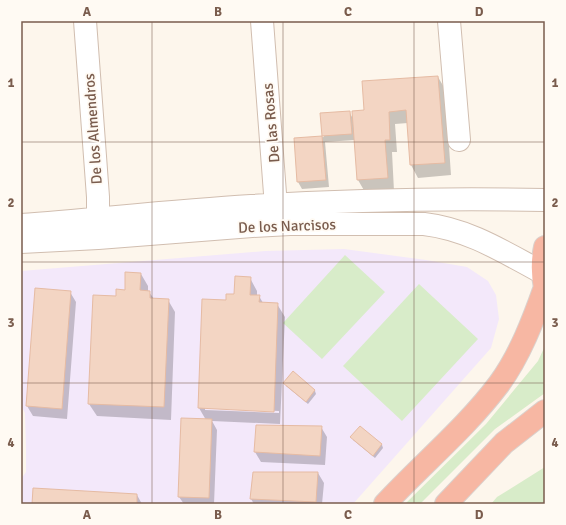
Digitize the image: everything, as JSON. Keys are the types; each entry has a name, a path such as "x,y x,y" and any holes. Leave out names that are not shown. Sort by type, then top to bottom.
{"highway":[{"path":"385,504 465,423 498,384 511,365 530,329 544,283 543,257 545,247"},
{"path":"446,504 504,443 545,411"}],"street":[{"name":"De los Almendros","path":"85,21 98,229"},
{"name":"De las Rosas","path":"262,21 277,215"},
{"path":"449,21 459,140"},
{"name":"De los Narcisos","path":"21,225 98,229 252,226 277,215 464,199 545,200"},
{"name":"De los Narcisos","path":"277,215 442,226 471,236 544,283"},
{"name":"De los Narcisos","path":"21,242 98,229"}],"shaded area":[{"path":"344,249 467,267 488,281 496,295 499,319 491,348 353,504 21,504 21,479 26,472 26,449 25,413 21,405 21,271 265,251"}],"green space":[{"path":"345,255 385,292 322,359 283,323"},
{"path":"419,284 478,339 402,421 343,366"},
{"path":"545,346 545,393 495,429 420,504 405,504 486,424 538,361"},
{"path":"545,467 545,504 491,504 497,497"}],"building":[{"path":"438,76 445,163 410,165 406,110 389,112 390,140 385,140 388,178 357,180 352,111 364,110 362,81"},
{"path":"350,111 352,134 322,136 320,113"},
{"path":"322,136 326,180 297,182 294,138"},
{"path":"125,272 141,273 140,290 150,291 150,298 169,299 164,407 88,404 93,295 116,296 116,289 125,290"},
{"path":"235,276 251,277 250,295 260,295 259,302 278,303 274,412 198,408 202,299 226,300 226,294 234,294"},
{"path":"35,288 71,291 62,409 26,406"},
{"path":"293,371 315,390 306,402 283,383"},
{"path":"181,418 212,419 209,498 178,497"},
{"path":"256,425 322,426 320,456 254,452"},
{"path":"360,426 382,444 373,456 350,437"},
{"path":"253,472 318,472 316,502 250,499"},
{"path":"33,488 137,494 137,504 32,504"}]}
